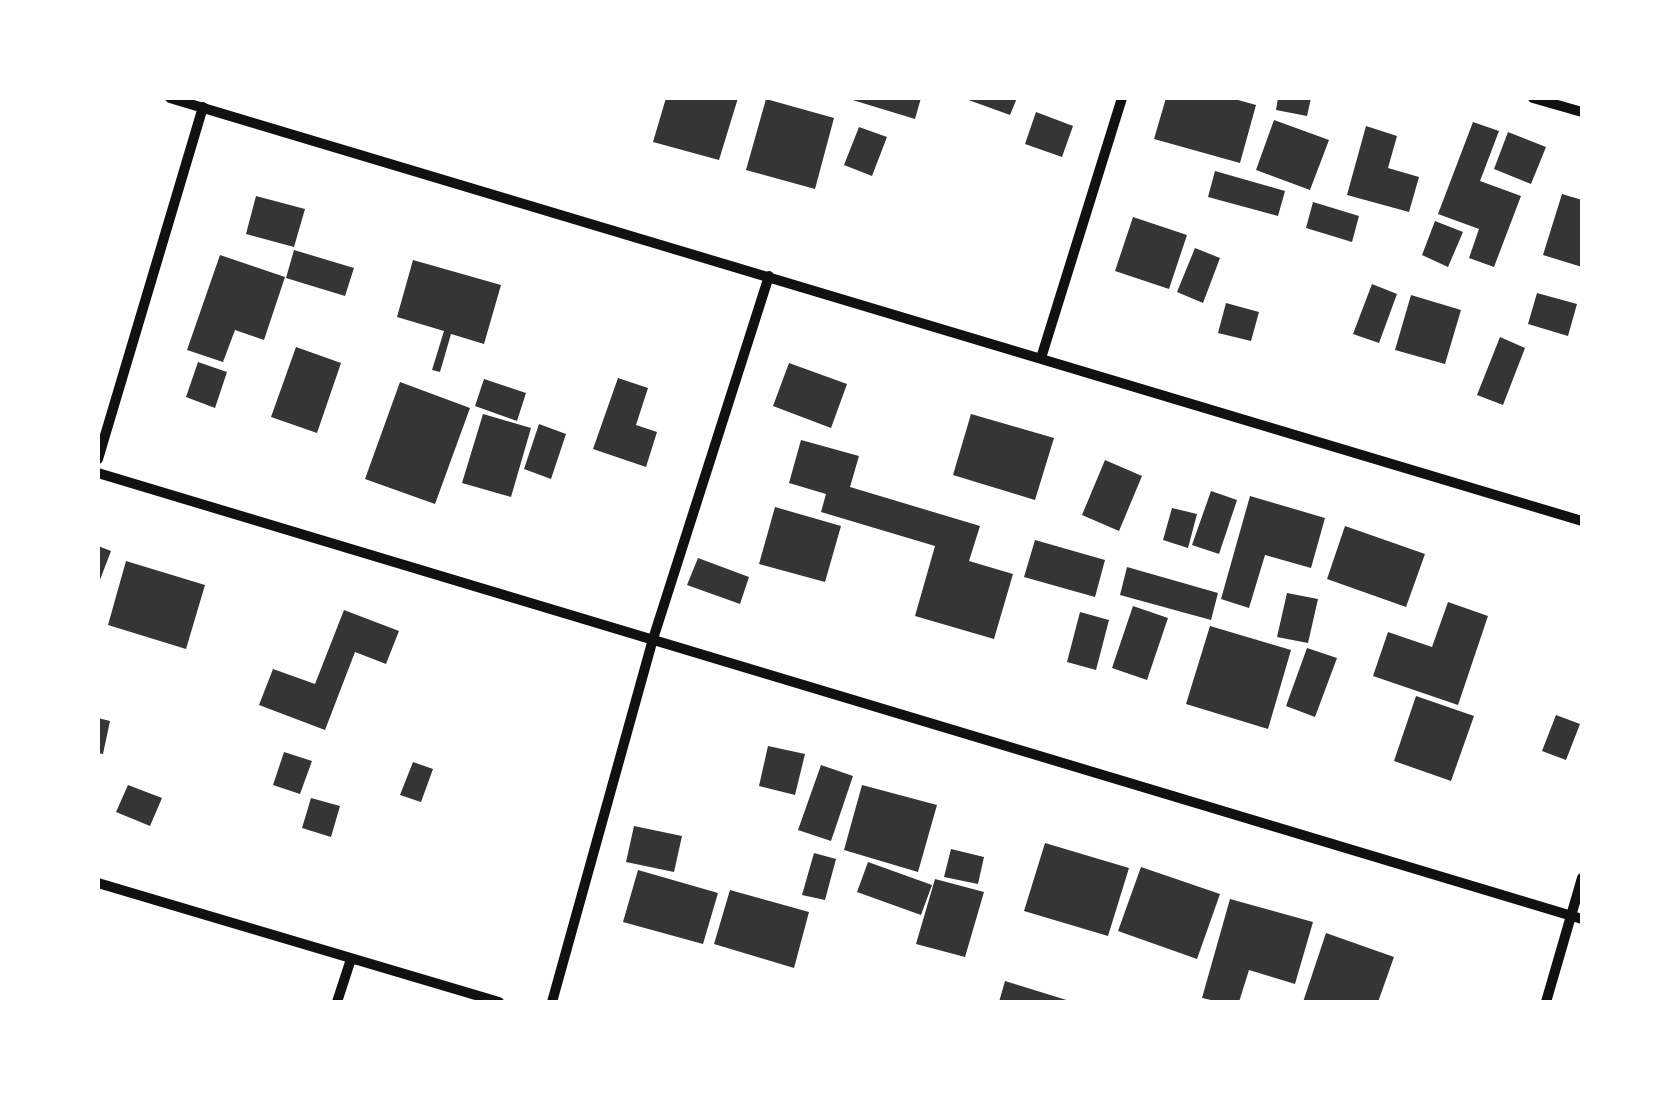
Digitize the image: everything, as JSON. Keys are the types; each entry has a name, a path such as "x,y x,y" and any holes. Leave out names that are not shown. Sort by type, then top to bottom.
{"street":[{"path":"170,98 1582,521"},
{"path":"1042,358 1122,98"},
{"path":"1533,98 1582,112"},
{"path":"98,459 203,107"},
{"path":"552,1002 653,640 769,276"},
{"path":"98,473 1582,919"},
{"path":"1546,1002 1582,878"},
{"path":"98,883 498,1002"},
{"path":"337,1002 351,959"}],"building":[{"path":"666,98 738,98 719,160 653,142"},
{"path":"846,98 921,98 915,119"},
{"path":"963,98 1017,98 1010,115"},
{"path":"1166,98 1231,98 1256,105 1240,163 1154,139"},
{"path":"1278,98 1311,98 1307,116 1276,110"},
{"path":"766,99 834,118 815,189 746,170"},
{"path":"1036,112 1073,126 1062,157 1025,144"},
{"path":"1274,120 1329,140 1310,190 1256,170"},
{"path":"1473,122 1499,131 1480,181 1521,196 1494,267 1469,258 1479,229 1438,214"},
{"path":"1366,126 1397,136 1388,168 1419,177 1409,212 1347,195"},
{"path":"859,127 887,137 872,176 844,165"},
{"path":"1508,132 1546,147 1531,184 1494,169"},
{"path":"1215,171 1285,191 1278,216 1208,197"},
{"path":"1562,194 1582,200 1582,267 1543,255"},
{"path":"256,196 305,209 294,247 246,234"},
{"path":"1313,202 1359,216 1352,242 1306,228"},
{"path":"1133,217 1187,235 1169,289 1115,271"},
{"path":"1435,221 1463,232 1448,267 1422,255"},
{"path":"1195,248 1220,258 1203,303 1177,292"},
{"path":"294,250 354,268 345,296 286,278"},
{"path":"220,255 285,277 264,340 235,330 223,362 187,350"},
{"path":"413,260 501,285 484,344 451,334 440,372 432,370 444,331 397,317"},
{"path":"1372,284 1397,294 1379,343 1353,334"},
{"path":"1537,293 1577,304 1568,336 1528,324"},
{"path":"1411,295 1461,310 1445,364 1395,350"},
{"path":"1226,303 1259,312 1251,341 1218,333"},
{"path":"1500,337 1525,348 1503,405 1477,395"},
{"path":"296,347 341,363 317,433 271,417"},
{"path":"198,362 227,372 215,408 186,397"},
{"path":"789,363 847,384 831,428 773,406"},
{"path":"618,378 648,388 636,425 657,432 646,467 593,449"},
{"path":"484,379 526,393 517,421 475,406"},
{"path":"400,382 470,408 435,504 365,479"},
{"path":"483,414 531,428 511,497 462,483"},
{"path":"971,414 1054,438 1035,500 953,475"},
{"path":"539,424 566,434 551,479 524,469"},
{"path":"801,440 859,456 850,487 980,526 969,561 1013,574 994,639 915,616 935,546 821,512 826,494 789,483"},
{"path":"1105,460 1142,476 1119,531 1082,515"},
{"path":"1211,491 1237,500 1219,554 1192,545"},
{"path":"1250,496 1325,518 1311,568 1265,555 1249,608 1221,599"},
{"path":"775,507 841,526 825,582 759,564"},
{"path":"1172,508 1197,514 1188,548 1163,540"},
{"path":"1345,526 1425,554 1406,607 1327,579"},
{"path":"1035,540 1105,560 1095,597 1024,577"},
{"path":"98,546 111,551 98,585"},
{"path":"698,558 749,577 740,604 687,585"},
{"path":"126,561 205,585 186,649 108,625"},
{"path":"1127,567 1218,593 1211,620 1120,595"},
{"path":"1287,593 1318,599 1308,643 1277,637"},
{"path":"1448,602 1488,616 1458,705 1373,676 1388,632 1432,647"},
{"path":"1133,606 1168,618 1147,680 1112,668"},
{"path":"344,610 399,631 386,664 355,652 325,730 259,705 273,669 315,684"},
{"path":"1080,612 1109,620 1096,670 1067,662"},
{"path":"1210,626 1291,650 1268,729 1186,704"},
{"path":"1307,648 1337,658 1315,717 1286,706"},
{"path":"1416,696 1474,716 1451,781 1394,761"},
{"path":"1556,715 1580,724 1566,760 1542,751"},
{"path":"98,718 110,721 103,754 98,753"},
{"path":"768,746 805,754 795,795 759,786"},
{"path":"284,752 312,761 300,794 273,785"},
{"path":"413,762 433,769 421,802 400,795"},
{"path":"821,765 853,776 831,841 798,830"},
{"path":"128,785 162,798 150,826 116,812"},
{"path":"862,785 937,805 918,872 844,850"},
{"path":"311,798 340,806 331,837 302,828"},
{"path":"634,826 682,836 674,872 626,862"},
{"path":"1045,843 1129,868 1108,936 1024,911"},
{"path":"951,849 984,857 978,884 944,877"},
{"path":"814,853 836,859 825,900 802,895"},
{"path":"868,862 932,885 921,915 857,892"},
{"path":"1141,867 1220,894 1197,959 1118,931"},
{"path":"638,870 718,893 703,944 623,922"},
{"path":"935,879 984,892 965,957 916,944"},
{"path":"730,890 809,912 794,968 714,944"},
{"path":"1230,899 1313,922 1295,984 1249,970 1239,1002 1202,998"},
{"path":"1326,933 1394,957 1378,1002 1303,1002"},
{"path":"1005,981 1073,1002 999,1002"}]}
